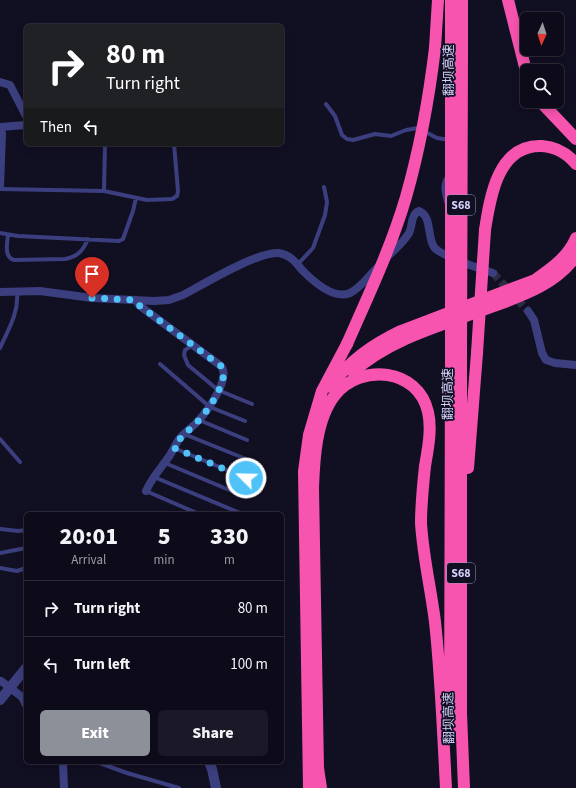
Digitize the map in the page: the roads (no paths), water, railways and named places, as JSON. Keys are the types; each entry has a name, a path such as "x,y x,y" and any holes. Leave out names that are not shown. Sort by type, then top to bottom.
{"highway":[{"path":"314,419 322,391 347,344 380,270 406,198 424,123 435,48 438,0"},
{"name":"翻坝高速","path":"451,0 456,56 456,360 451,788"},
{"name":"翻坝高速","path":"456,56 462,0"},
{"path":"508,0 524,64"},
{"path":"547,108 576,139"},
{"path":"461,571 485,230 491,195 497,178 506,162 525,148 549,146 561,150 576,164"},
{"path":"309,788 304,476 308,435 320,404 348,365 372,346 401,331 535,280 564,258 576,238"},
{"path":"321,788 318,768 313,471 317,439 327,410 334,396 344,382 353,372 376,354 404,340 533,290 555,277 565,269 576,256"},
{"name":"翻坝高速","path":"456,360 461,571 461,713 464,788"},
{"path":"334,396 345,386 358,378 377,374 387,374 406,381 414,387 420,394 428,412 429,434 421,500 422,535 437,644 446,788"}],"street":[{"path":"0,82 5,82 10,85 24,112"},
{"path":"0,188 2,133 0,127 24,125"},
{"path":"0,292 40,291 92,298 154,301 176,298 254,258 266,254 284,254 290,257 308,275 328,290 341,294 350,293 358,287 406,237 411,228 414,216 420,211 426,216 434,246 444,254 493,273"},
{"path":"135,300 140,306 224,368 224,378 210,407 184,434 146,491"},
{"path":"528,311 534,320 542,353 546,360 555,363 576,365"},
{"path":"0,700 24,670"},
{"path":"1,680 22,697 24,701"},
{"path":"63,764 64,788"},
{"path":"210,764 216,788"}],"lane":[{"path":"326,104 335,116 342,135 347,139 353,140 375,134 384,137 391,136 406,130 418,128 436,138 461,141 465,144 467,149 463,162 446,178 443,183 447,213 447,241 444,254"},
{"path":"104,191 105,146"},
{"path":"0,188 104,191 147,200 172,199 177,196 178,191 174,146"},
{"path":"298,264 312,248 325,215 326,202 324,187"},
{"path":"0,233 8,235 121,240 133,211 136,198"},
{"path":"8,235 7,255 10,259 14,260 65,259 73,257 80,253 85,247 88,239"},
{"path":"0,348 16,312 18,302 17,292"},
{"path":"192,345 185,350 184,355 188,365 218,390 252,404"},
{"path":"160,364 210,407 245,421"},
{"path":"199,420 246,440"},
{"path":"184,434 246,459"},
{"path":"0,439 20,462"},
{"path":"174,448 246,478"},
{"path":"164,463 246,496"},
{"path":"154,477 238,512"},
{"path":"146,491 194,512"},
{"path":"0,529 24,530"},
{"path":"0,553 24,548"},
{"path":"0,568 17,571 24,569"},
{"path":"102,764 127,773 179,788"}],"tunnel":[{"path":"493,273 528,311"}]}
